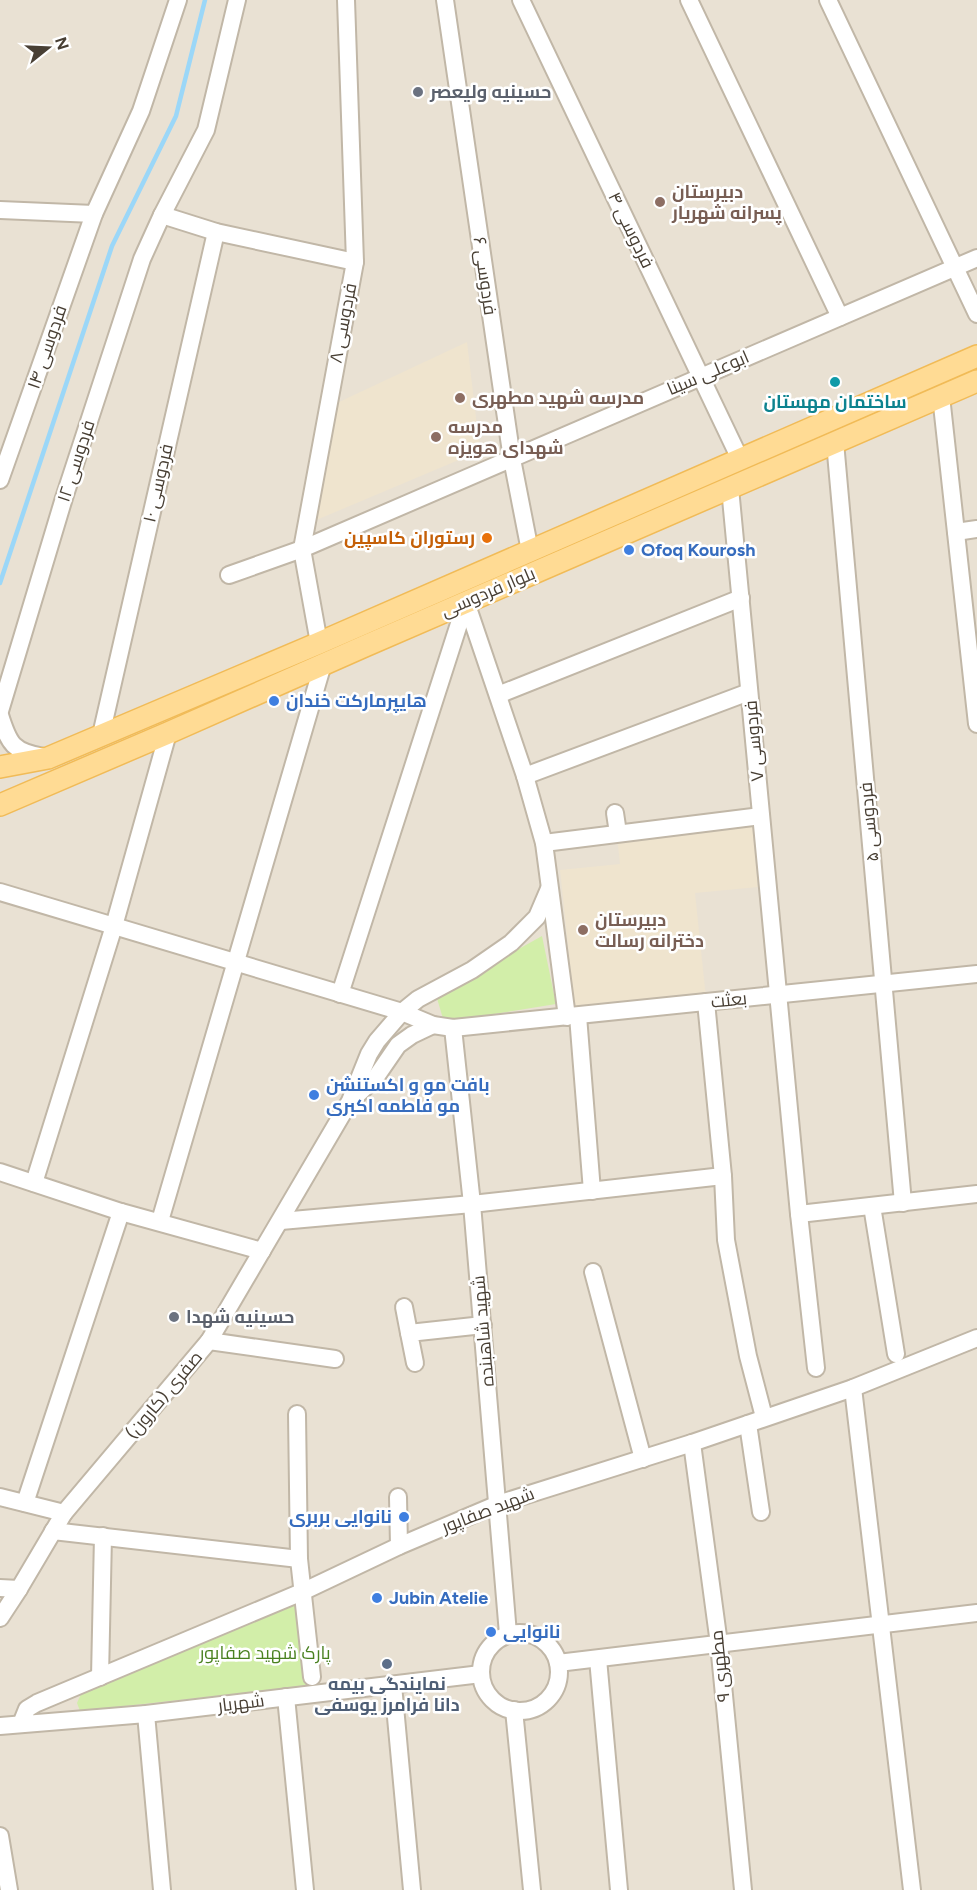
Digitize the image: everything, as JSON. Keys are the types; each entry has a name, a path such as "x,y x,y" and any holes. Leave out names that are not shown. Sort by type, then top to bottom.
{"main road":[{"name":"بلوار فردوسی","path":"0,767 48,758 319,643 977,356"},
{"name":"بلوار فردوسی","path":"0,805 977,381"}],"street":[{"name":"فردوسی ۱۴","path":"1,472 94,214 141,111 178,0"},
{"name":"فردوسی ۱۲","path":"0,713 71,475 142,259 206,130 237,0"},
{"name":"فردوسی ۸","path":"319,643 302,549 355,262 346,0"},
{"name":"فردوسی ۶","path":"445,0 512,459 530,550"},
{"name":"فردوسی ۴","path":"521,0 740,459"},
{"path":"689,0 840,317"},
{"path":"828,0 977,314"},
{"path":"0,210 94,214"},
{"path":"162,215 216,232 355,262"},
{"name":"فردوسی ۱۰","path":"101,735 216,232"},
{"name":"ابوعلی سینا","path":"229,575 302,549 977,258"},
{"path":"941,396 977,723"},
{"name":"فردوسی ۵","path":"835,442 903,1203"},
{"name":"فردوسی ۷","path":"730,488 799,1214 816,1368"},
{"path":"956,532 977,529"},
{"path":"498,695 741,598"},
{"path":"466,602 525,776 544,843 556,934 572,1016 592,1191"},
{"path":"340,994 466,602"},
{"path":"160,1221 323,664"},
{"path":"525,776 749,692"},
{"path":"0,713 6,735 15,748 28,754 48,758"},
{"path":"34,1183 114,926 168,734"},
{"path":"615,813 618,833"},
{"path":"544,843 761,816"},
{"path":"350,1101 369,1054 402,1012 418,999 472,970 511,943 537,917 549,889"},
{"name":"بعثت","path":"0,892 402,1012 433,1025 453,1028 977,974"},
{"path":"530,924 556,934"},
{"path":"706,1002 723,1176 726,1240 748,1356 765,1417"},
{"path":"350,1101 376,1077 398,1046 411,1035 433,1025"},
{"name":"شهید شاهبنده","path":"453,1028 483,1325 508,1634"},
{"name":"صفری (کارون)","path":"0,1618 20,1589 64,1513 209,1341 350,1101"},
{"path":"0,1172 121,1212 262,1251"},
{"path":"281,1221 472,1204 723,1176"},
{"path":"799,1214 977,1194"},
{"path":"872,1206 896,1354"},
{"path":"25,1503 121,1212"},
{"path":"593,1272 643,1459"},
{"path":"404,1306 415,1363"},
{"path":"409,1333 483,1325"},
{"name":"شهید صفاپور","path":"21,1724 27,1709 302,1592 399,1546 498,1504 692,1443 853,1388 977,1338"},
{"path":"209,1341 335,1359"},
{"path":"853,1388 912,1890"},
{"path":"297,1414 299,1559 312,1677"},
{"path":"748,1424 761,1512"},
{"name":"مطهری ۹","path":"692,1443 719,1644 743,1890"},
{"path":"0,1497 64,1513"},
{"path":"398,1497 399,1546"},
{"path":"53,1531 299,1559"},
{"path":"100,1677 103,1536"},
{"path":"0,1588 20,1589"},
{"path":"558,1663 977,1613"},
{"path":"522,1632 536,1636 552,1650 558,1663 557,1684 546,1701 534,1708 514,1710 499,1705 491,1698 483,1685 482,1660 489,1647 508,1634 522,1632"},
{"path":"598,1659 619,1890"},
{"name":"شهریار","path":"0,1726 146,1714 481,1674"},
{"path":"393,1685 412,1890"},
{"path":"286,1698 305,1890"},
{"path":"514,1710 532,1890"},
{"path":"146,1714 162,1890"},
{"path":"0,1836 9,1890"}],"shaded area":[{"path":"0,0 977,0 977,1890 0,1890"},
{"path":"467,342 480,451 314,521 339,402"},
{"path":"752,823 758,887 695,893 706,998 575,1011 560,870 620,864 617,836"}],"green space":[{"path":"542,936 556,1004 444,1022 436,995"},
{"name":"پارک شهید صفاپور","path":"298,1600 306,1686 80,1711 77,1703 81,1694"}],"waterway":[{"path":"0,583 112,246 176,116 205,0"}],"place":[{"name":"حسینیه ولیعصر","path":"418,92"},
{"name":"دبیرستان پسرانه شهریار","path":"660,202"},
{"name":"ساختمان مهستان","path":"835,382"},
{"name":"مدرسه شهید مطهری","path":"460,398"},
{"name":"مدرسه شهدای هویزه","path":"436,437"},
{"name":"رستوران کاسپین","path":"487,538"},
{"name":"Ofoq Kourosh","path":"629,550"},
{"name":"هایپرمارکت خندان","path":"274,701"},
{"name":"دبیرستان دخترانه رسالت","path":"583,930"},
{"name":"بافت مو و اکستنشن مو فاطمه اکبری","path":"314,1095"},
{"name":"حسینیه شهدا","path":"174,1317"},
{"name":"نانوایی بربری","path":"404,1517"},
{"name":"Jubin Atelie","path":"377,1598"},
{"name":"نانوایی","path":"491,1632"},
{"name":"نمایندگی بیمه دانا فرامرز یوسفی","path":"387,1664"}]}
